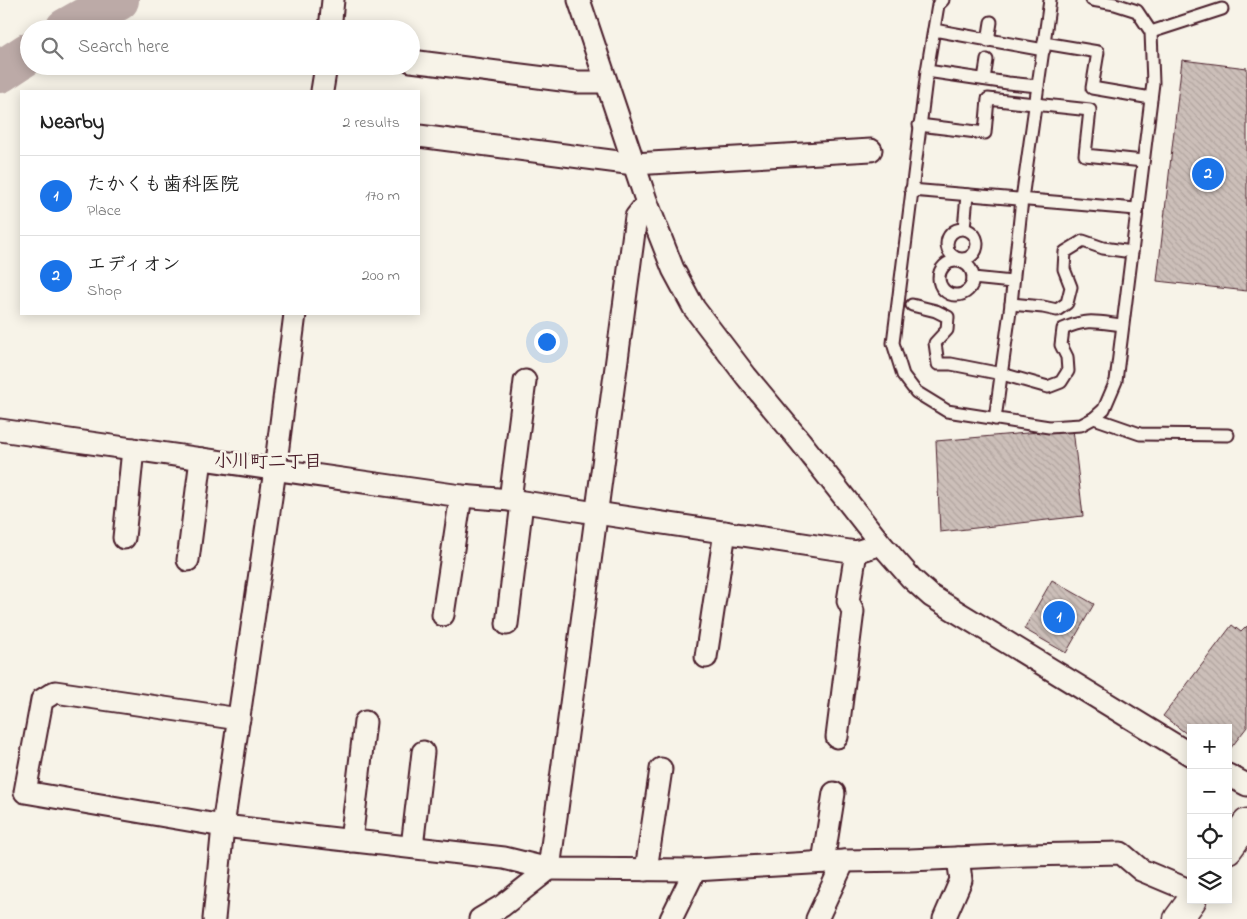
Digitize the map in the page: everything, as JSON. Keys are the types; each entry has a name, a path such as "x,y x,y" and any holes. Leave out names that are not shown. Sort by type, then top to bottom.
{"street":[{"path":"331,20 334,0"},
{"path":"579,0 647,203 673,269 694,308 881,544 910,578 931,596 1187,753"},
{"path":"420,62 577,82 606,82"},
{"path":"322,90 325,75"},
{"path":"420,136 634,164 870,150"},
{"path":"480,919 502,906 549,869 636,217 647,203"},
{"path":"214,919 223,826 275,470 295,315"},
{"path":"507,624 524,380"},
{"path":"0,430 461,496 596,513 856,552 881,544"},
{"path":"124,538 132,449"},
{"path":"188,560 201,459"},
{"path":"444,615 461,496"},
{"path":"706,657 725,532"},
{"path":"837,737 853,611 848,601 856,552"},
{"path":"239,719 55,692 42,700 25,792 223,826 504,858 549,869 695,870 844,861 1120,853 1141,870 1187,890"},
{"path":"351,841 365,722"},
{"path":"412,847 423,752"},
{"path":"646,870 661,769"},
{"path":"1232,777 1247,785"},
{"path":"823,862 834,792"},
{"path":"1232,844 1247,823"},
{"path":"944,919 961,880 958,858"},
{"path":"817,919 844,861"},
{"path":"671,919 695,870"},
{"path":"1178,919 1189,904"}],"lane":[{"path":"943,0 938,5 926,71 893,343 903,375 916,392 947,411 1049,427 1081,425 1094,418 1104,409 1116,381 1153,83 1151,32 1137,11 1115,4 1092,0"},
{"path":"995,419 1011,304 1022,199 1050,0"},
{"path":"1151,32 1222,9"},
{"path":"988,41 991,22"},
{"path":"934,30 988,41 1098,52 1092,88 1151,98"},
{"path":"984,79 987,60"},
{"path":"926,71 1008,84 1038,86"},
{"path":"920,125 985,132 988,99 1090,110 1085,155 1143,161"},
{"path":"911,190 1136,209"},
{"path":"964,228 967,195"},
{"path":"957,260 947,264 940,273 939,278 944,289 954,294 965,292 972,284 973,278 970,268 957,260 949,253 947,248 947,238 954,231 964,228 973,233 977,247 972,256 957,260"},
{"path":"1011,304 1057,310 1067,303 1071,287 1064,269 1065,252 1083,241 1103,248 1132,252"},
{"path":"973,278 1012,282"},
{"path":"912,305 936,311 948,317 947,330 935,343 938,364 951,364 1002,374 1048,387 1061,382 1068,371 1067,357 1061,345 1063,329 1075,324 1091,321 1122,325"},
{"path":"1094,418 1140,434 1228,434"}],"building":[{"path":"1182,60 1247,68 1247,291 1157,281"},
{"path":"1073,429 1083,516 940,532 936,441"},
{"path":"1052,580 1094,604 1066,653 1024,629"},
{"path":"1232,625 1241,632 1247,626 1247,727 1232,746 1232,724 1187,724 1187,734 1163,716"}],"waterway":[{"path":"82,20 118,0"},
{"path":"0,72 20,59"}],"place":[{"name":"エディオン","path":"1208,174"},
{"name":"たかくも歯科医院","path":"1059,617"}],"district":[{"name":"小川町二丁目","path":"268,461"}]}
